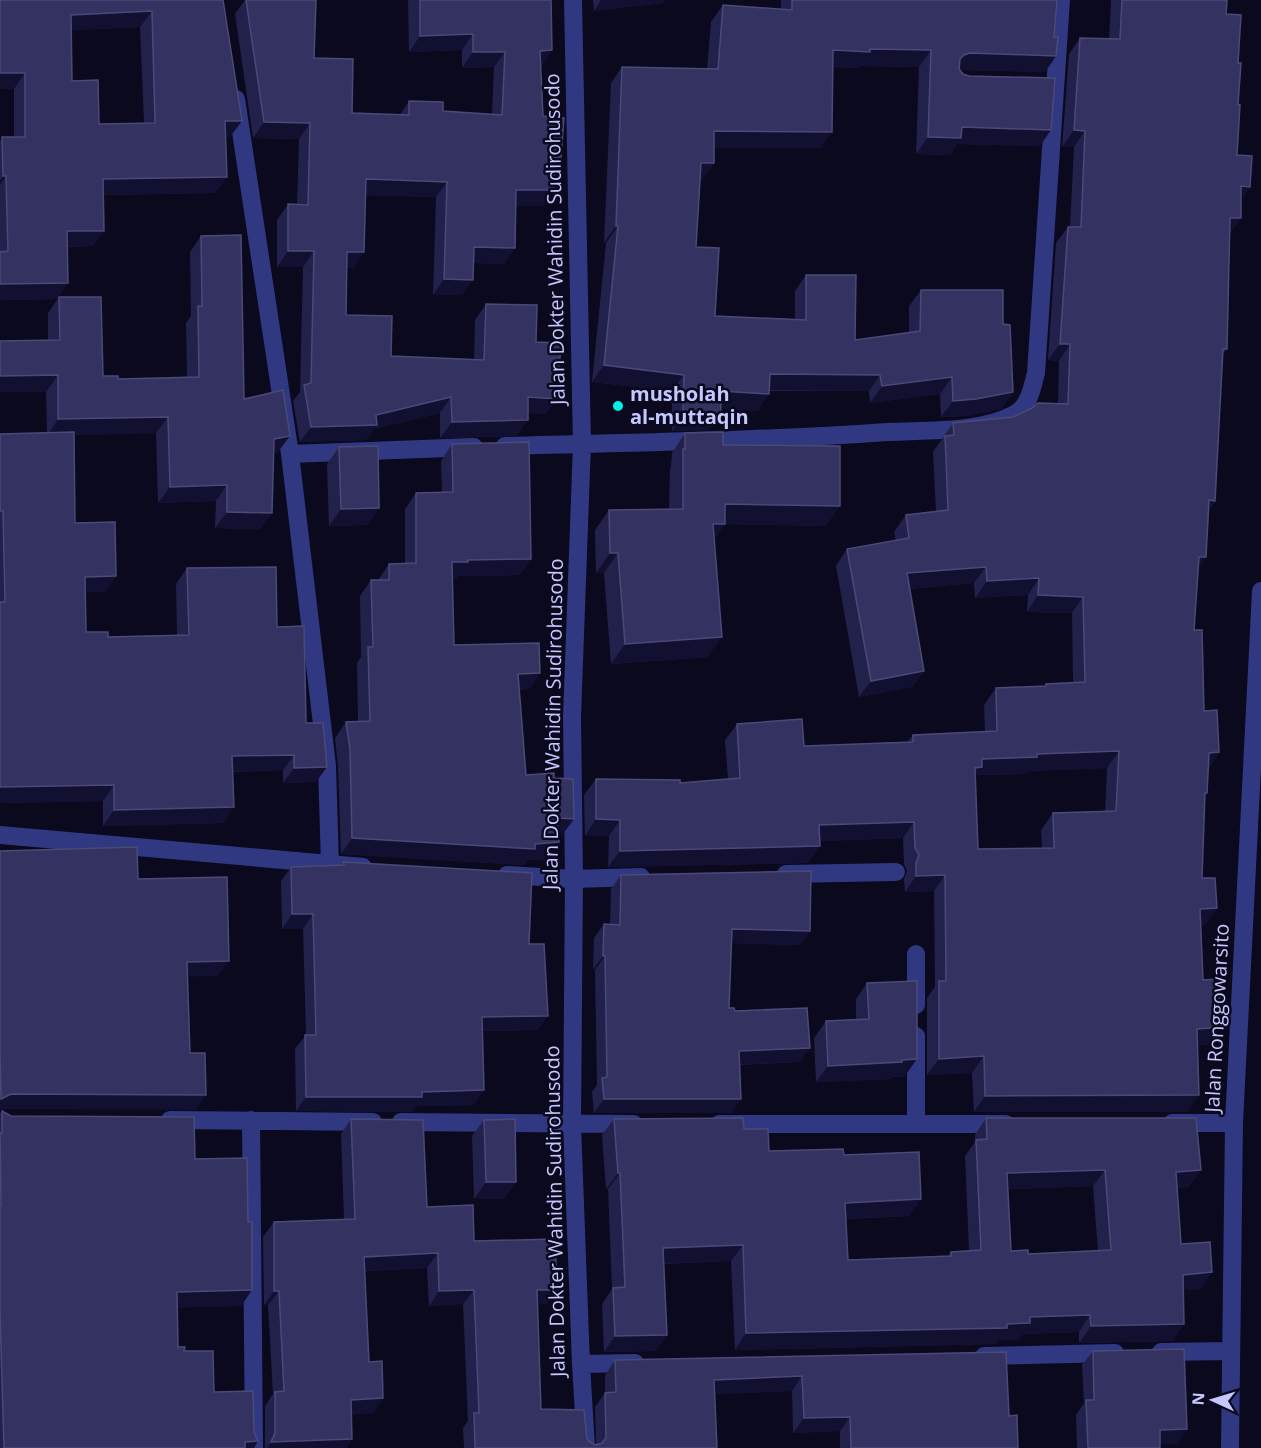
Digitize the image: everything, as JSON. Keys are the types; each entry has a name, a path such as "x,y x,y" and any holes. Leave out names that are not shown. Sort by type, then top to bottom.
{"street":[{"name":"Jalan Dokter Wahidin Sudirohusodo","path":"573,0 582,444 572,717 574,879 572,1124 580,1364 586,1448"},
{"path":"290,454 804,438 966,427 999,422 1016,414 1026,404 1036,373 1061,0"},
{"path":"233,81 290,454 327,766 330,865"},
{"path":"1033,84 1054,84"},
{"name":"Jalan Ronggowarsito","path":"1230,1448 1234,1123 1261,591"},
{"path":"0,836 376,868"},
{"path":"765,874 896,872"},
{"path":"493,874 574,879 658,877"},
{"path":"916,954 916,1124"},
{"path":"156,1120 655,1124"},
{"path":"251,1120 254,1448"},
{"path":"1152,1123 1234,1123"},
{"path":"703,1124 1022,1124"},
{"path":"971,1356 1231,1351"},
{"path":"580,1364 651,1363"}],"building":[{"path":"0,0 223,0 242,121 225,121 227,177 103,179 104,231 67,231 68,283 0,284 0,252 8,251 6,176 3,176 2,137 25,137 25,73 0,73","holes":["152,11 155,123 99,124 98,80 72,81 71,15"]},
{"path":"246,0 316,0 314,58 353,59 352,113 409,115 409,101 443,102 443,111 502,115 505,52 473,52 473,34 420,36 420,0 551,0 552,50 540,51 543,116 564,118 561,157 555,157 554,190 516,190 515,248 474,247 473,280 444,279 447,182 366,179 364,252 347,252 346,315 392,316 391,356 484,360 486,304 537,305 536,342 561,343 557,399 528,397 528,420 452,422 451,397 376,415 377,425 311,427 304,385 311,383 314,251 288,251 288,204 308,205 310,123 264,122"},
{"path":"792,0 1057,0 1054,37 1058,37 1056,56 970,53 960,59 959,69 963,74 969,76 1055,78 1051,130 962,127 961,138 928,137 931,50 870,49 870,52 833,50 832,132 714,131 714,163 701,163 696,247 719,248 715,316 806,320 806,275 856,275 855,340 920,331 921,290 1003,290 1003,324 1010,325 1013,392 953,401 952,377 882,386 880,375 770,374 769,394 720,391 721,413 683,414 684,375 604,365 618,226 616,226 622,67 718,69 723,5 792,10"},
{"path":"1122,0 1227,0 1226,14 1241,15 1237,155 1252,156 1250,187 1241,186 1241,218 1230,218 1227,349 1223,349 1215,501 1209,500 1206,557 1199,557 1194,630 1202,630 1204,711 1217,710 1219,752 1209,753 1202,878 1215,878 1217,908 1200,909 1203,980 1218,979 1222,1027 1197,1029 1199,1095 985,1096 984,1056 939,1059 939,981 946,981 945,875 916,876 916,863 919,855 915,848 914,822 819,825 820,846 620,851 620,820 596,819 596,779 680,780 680,783 740,778 737,724 802,719 804,746 913,742 913,735 997,731 996,688 1085,682 1083,597 1038,595 1039,578 987,581 986,567 907,573 924,671 871,681 847,549 909,538 906,515 948,510 945,436 954,435 953,423 1013,417 1038,403 1068,404 1070,344 1060,344 1068,227 1081,227 1085,131 1074,130 1080,38 1120,39","holes":["1119,751 1116,811 1053,813 1054,848 978,849 975,768 982,767 982,759"]},
{"path":"241,235 244,399 283,390 290,436 274,439 272,513 227,512 227,485 170,487 168,417 58,419 58,375 0,376 0,341 60,340 59,297 101,297 103,376 118,376 118,379 199,377 198,306 202,306 201,236"},
{"path":"74,432 75,523 115,522 116,576 85,577 86,632 108,632 108,637 189,635 187,568 276,567 277,627 304,626 306,723 323,723 327,767 294,768 294,755 232,756 234,807 114,810 114,785 0,787 0,602 5,602 3,511 0,511 0,434"},
{"path":"723,432 723,445 840,446 840,506 725,504 725,524 713,524 722,637 625,644 618,553 610,553 609,510 683,509 685,433"},
{"path":"529,442 531,559 452,562 454,645 539,643 540,673 518,674 526,775 554,773 554,778 573,779 574,819 557,818 559,842 535,844 535,849 352,838 350,749 346,722 370,721 368,647 373,647 371,580 389,580 389,564 416,563 416,493 453,492 452,444"},
{"path":"378,446 379,508 341,509 339,447"},
{"path":"137,847 138,879 227,877 229,961 187,962 190,1053 205,1053 206,1095 11,1094 1,1099 0,851"},
{"path":"343,862 532,873 529,944 544,944 548,1016 482,1017 484,1090 422,1092 422,1097 306,1097 305,1035 316,1035 313,914 292,914 291,867 344,865"},
{"path":"811,871 810,931 732,929 729,1008 734,1008 735,1011 807,1008 810,1048 739,1051 741,1099 604,1099 602,1078 607,1077 604,924 620,925 621,875"},
{"path":"917,981 917,1059 902,1060 902,1062 828,1066 826,1021 869,1019 867,983"},
{"path":"2,1111 11,1116 194,1117 195,1159 247,1158 248,1222 252,1222 252,1290 177,1292 178,1347 185,1347 184,1351 213,1351 214,1392 253,1391 254,1432 258,1441 245,1442 245,1448 4,1448 0,1312"},
{"path":"743,1118 744,1129 768,1129 769,1151 843,1149 844,1155 919,1152 921,1199 845,1203 848,1260 951,1256 951,1252 981,1250 976,1140 987,1139 986,1118 1196,1118 1201,1170 1176,1172 1181,1244 1210,1242 1212,1272 1183,1275 1184,1324 1091,1326 1090,1315 1030,1317 1030,1323 1007,1324 1007,1328 746,1333 743,1245 663,1248 667,1335 615,1336 613,1288 625,1287 620,1173 618,1173 614,1119","holes":["1105,1170 1111,1250 1028,1254 1028,1250 1011,1251 1007,1173"]},
{"path":"351,1119 423,1120 427,1207 473,1205 474,1241 555,1239 557,1290 537,1290 541,1409 584,1410 587,1439 591,1443 596,1445 602,1443 606,1438 605,1393 616,1392 615,1360 1006,1352 1009,1416 1017,1415 1018,1448 851,1448 850,1417 804,1418 802,1376 714,1380 717,1448 475,1448 474,1413 479,1413 474,1290 439,1291 438,1253 364,1257 369,1362 382,1361 383,1398 351,1400 352,1439 271,1442 275,1433 275,1392 284,1391 279,1291 274,1291 274,1222 355,1219"},
{"path":"515,1119 516,1182 486,1182 484,1120"},
{"path":"1184,1349 1187,1429 1160,1430 1160,1448 1088,1448 1086,1400 1094,1400 1093,1351"}],"place":[{"name":"musholah al-muttaqin","path":"618,406"}]}
